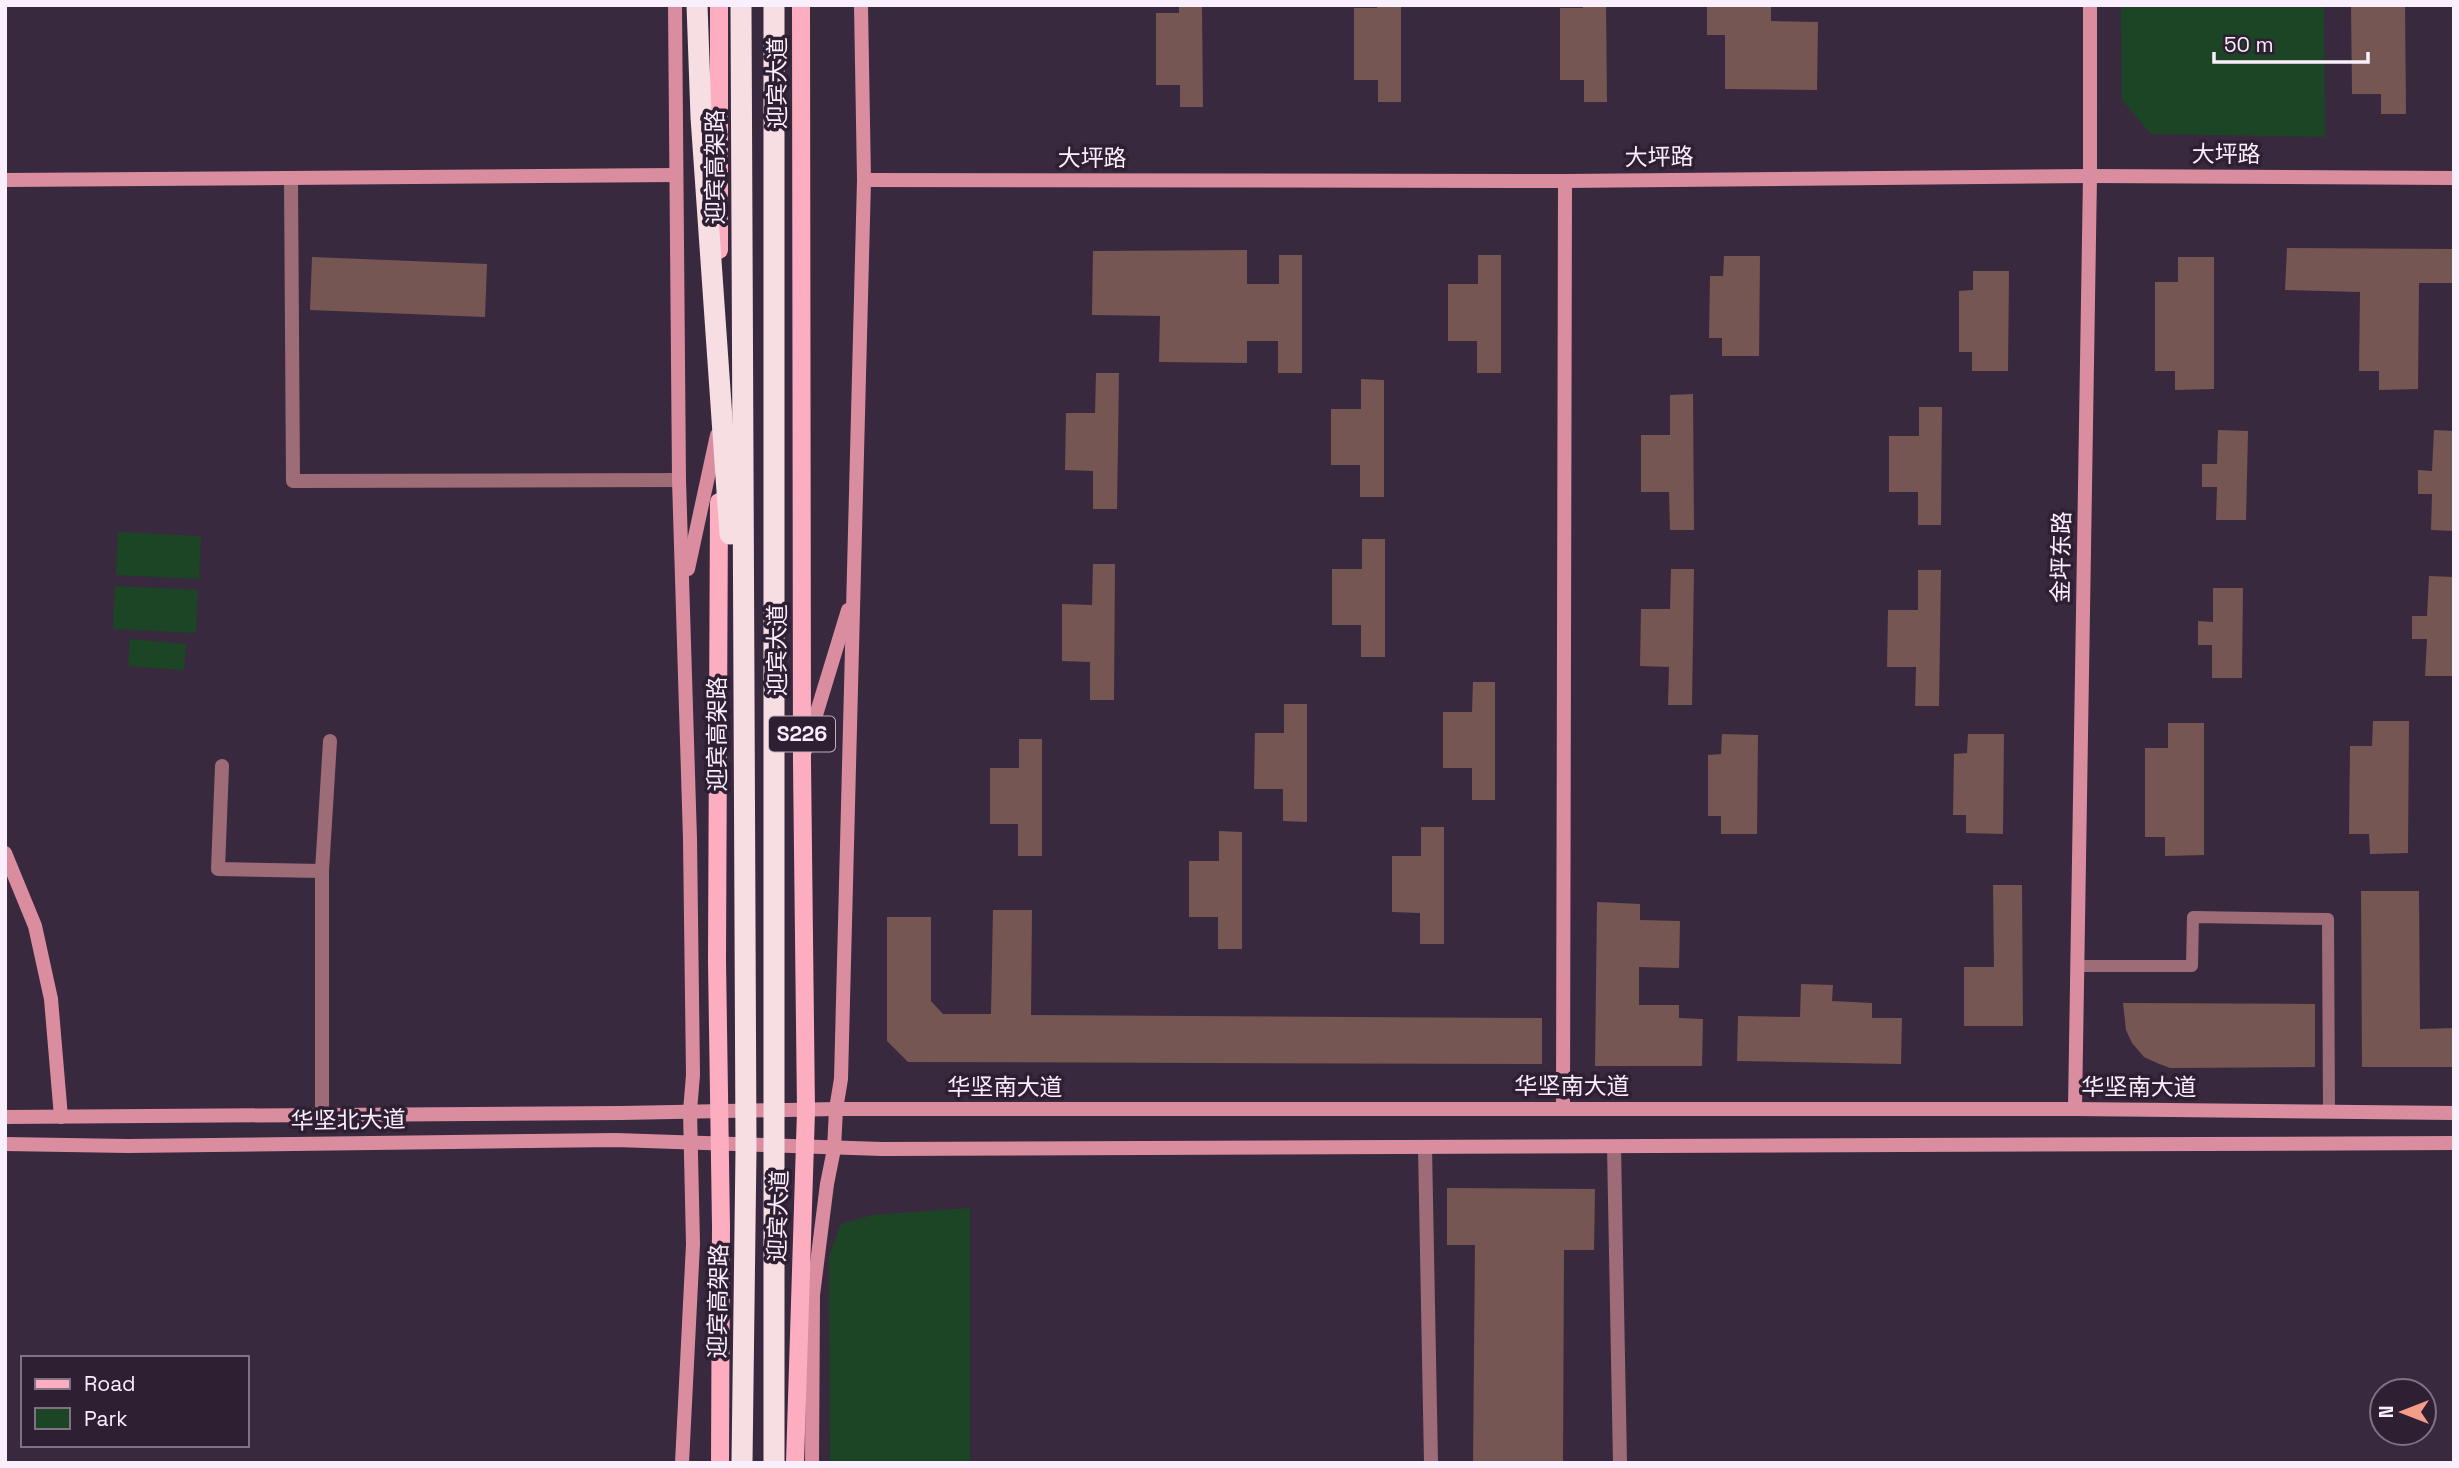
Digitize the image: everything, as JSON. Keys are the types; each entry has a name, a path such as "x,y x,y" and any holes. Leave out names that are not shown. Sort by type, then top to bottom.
{"highway":[{"path":"697,5 702,131 743,740"},
{"name":"迎宾高架路","path":"741,5 746,1150 742,1463"},
{"path":"774,5 774,1463"}],"main road":[{"path":"719,5 720,1463"},
{"name":"迎宾大道","path":"795,1463 806,1111 802,763 801,5"}],"street":[{"path":"675,5 678,480 690,839 693,1075 690,1111 693,1244 682,1463"},
{"path":"851,5 861,25"},
{"path":"812,1463 813,1295 841,1079 864,180 861,5"},
{"name":"金坪东路","path":"2075,1110 2090,176 2090,5"},
{"path":"5,180 291,180 677,175"},
{"name":"大坪路","path":"864,180 1565,181 2090,176 2454,178"},
{"path":"291,180 293,481 678,480"},
{"path":"1563,1109 1565,181"},
{"path":"683,589 719,427"},
{"path":"802,763 854,591"},
{"path":"322,1114 322,871 330,741"},
{"path":"222,766 218,869 322,871"},
{"path":"5,853 35,926 51,999 61,1117"},
{"name":"华坚南大道","path":"690,1111 1563,1109 2454,1113"},
{"name":"华坚北大道","path":"5,1117 690,1111"},
{"name":"华坚北大道","path":"5,1144 128,1146 616,1140 691,1143"},
{"path":"691,1143 834,1149 2454,1143"},
{"path":"1426,1147 1431,1463"},
{"path":"1614,1147 1620,1463"}],"lane":[{"path":"2077,966 2192,966 2193,916 2328,919 2329,1111"}],"green space":[{"path":"2121,5 2324,5 2325,137 2151,134 2122,100"},
{"path":"118,532 201,536 199,579 116,575"},
{"path":"115,586 198,590 196,633 113,629"},
{"path":"130,639 186,644 184,670 128,666"},
{"path":"970,1208 970,1463 830,1463 829,1256 841,1224 872,1215"}],"building":[{"path":"1179,5 1202,5 1203,107 1180,107 1180,85 1156,85 1156,13 1179,13"},
{"path":"1377,5 1401,5 1401,102 1378,102 1378,80 1354,80 1354,8 1377,8"},
{"path":"1583,5 1606,5 1607,102 1584,102 1584,80 1560,80 1560,8 1583,8"},
{"path":"1707,5 1771,5 1771,21 1818,22 1817,90 1725,89 1725,35 1707,35"},
{"path":"2351,5 2405,5 2406,114 2381,114 2381,94 2352,94"},
{"path":"2287,248 2454,249 2454,283 2419,283 2418,389 2379,390 2379,371 2359,371 2360,292 2285,290"},
{"path":"1247,250 1247,284 1279,284 1279,255 1302,255 1302,373 1278,373 1278,341 1247,341 1247,363 1159,362 1160,316 1092,315 1093,251"},
{"path":"1478,255 1501,255 1501,373 1477,373 1477,341 1448,341 1448,284 1478,284"},
{"path":"1724,256 1760,256 1759,356 1722,356 1722,338 1709,338 1710,276 1723,276"},
{"path":"312,257 487,264 485,317 310,310"},
{"path":"2178,257 2214,257 2214,389 2175,390 2175,371 2155,371 2155,282 2178,282"},
{"path":"1973,271 2009,271 2008,371 1972,371 1972,352 1959,352 1959,291 1973,290"},
{"path":"1096,373 1119,373 1117,509 1093,509 1093,471 1065,470 1066,413 1095,413"},
{"path":"1361,379 1384,380 1384,497 1360,497 1360,465 1331,465 1331,409 1361,409"},
{"path":"1693,394 1694,530 1670,530 1669,492 1641,492 1641,435 1670,435 1670,395"},
{"path":"1919,407 1942,407 1941,525 1918,525 1918,492 1889,492 1889,436 1919,436"},
{"path":"2218,430 2248,431 2246,520 2216,520 2217,487 2202,487 2202,464 2217,464"},
{"path":"2434,430 2454,431 2454,531 2431,530 2432,494 2418,494 2418,470 2432,471"},
{"path":"1362,539 1385,539 1385,657 1361,657 1361,625 1332,625 1332,569 1362,569"},
{"path":"1093,564 1115,564 1114,700 1090,700 1090,662 1062,661 1062,604 1092,605"},
{"path":"1671,569 1694,569 1692,705 1668,705 1669,667 1640,666 1641,609 1670,609"},
{"path":"1918,570 1941,570 1939,706 1915,706 1916,667 1887,667 1888,610 1918,610"},
{"path":"2429,576 2454,577 2454,676 2425,676 2427,639 2412,639 2412,616 2427,616"},
{"path":"2213,588 2243,588 2242,678 2212,678 2212,645 2198,645 2198,621 2213,622"},
{"path":"1473,682 1495,682 1495,800 1472,800 1472,768 1443,768 1443,712 1472,712"},
{"path":"1284,704 1307,704 1307,822 1283,821 1283,789 1254,789 1255,733 1284,733"},
{"path":"2373,721 2409,721 2408,853 2370,854 2369,834 2349,834 2350,746 2372,746"},
{"path":"2168,723 2204,723 2204,855 2165,856 2165,837 2145,837 2145,748 2168,748"},
{"path":"1722,734 1758,735 1757,834 1721,834 1721,816 1708,816 1708,755 1721,754"},
{"path":"1968,734 2004,734 2003,834 1966,833 1966,815 1953,815 1954,754 1967,753"},
{"path":"1019,739 1042,739 1042,856 1018,856 1018,824 990,824 990,768 1019,768"},
{"path":"1421,827 1444,827 1444,944 1420,944 1420,913 1392,912 1392,856 1421,856"},
{"path":"1219,831 1242,832 1242,949 1218,949 1218,917 1189,917 1189,861 1219,861"},
{"path":"1993,885 2022,885 2023,1026 1964,1026 1964,967 1994,967"},
{"path":"2361,891 2419,891 2420,1029 2454,1028 2454,1067 2362,1067"},
{"path":"1597,902 1640,904 1640,920 1680,921 1679,968 1639,967 1639,1005 1679,1005 1679,1018 1703,1019 1702,1066 1595,1066"},
{"path":"993,910 1032,910 1031,1015 1542,1018 1542,1064 908,1062 887,1041 887,917 931,917 931,1001 943,1014 991,1014"},
{"path":"1801,984 1833,985 1832,1001 1872,1003 1872,1018 1902,1018 1901,1064 1737,1061 1738,1016 1800,1017"},
{"path":"2123,1003 2315,1004 2315,1067 2170,1068 2144,1057 2132,1043 2126,1030"},
{"path":"1447,1188 1595,1189 1594,1250 1564,1250 1563,1463 1473,1463 1475,1245 1447,1245"}]}
